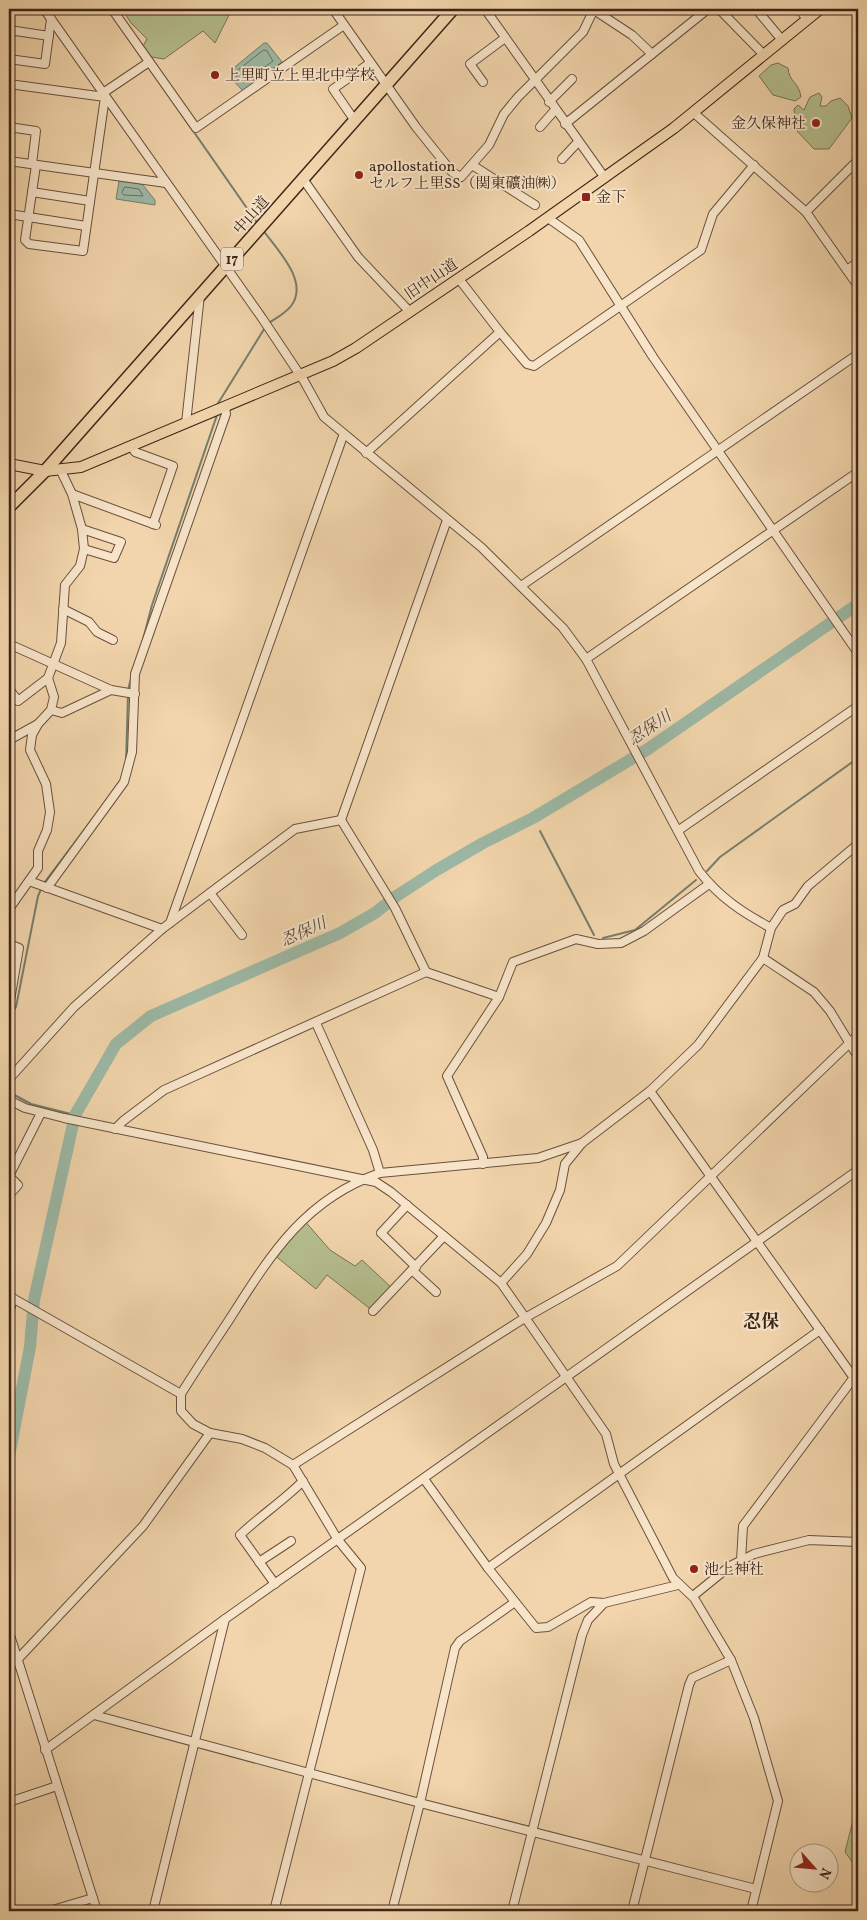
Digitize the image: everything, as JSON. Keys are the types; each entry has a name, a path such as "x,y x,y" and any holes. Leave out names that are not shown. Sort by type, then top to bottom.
{"highway":[{"name":"中山道","path":"9,507 45,471 453,9"}],"main road":[{"name":"旧中山道","path":"9,464 45,471 61,471 81,467 299,376 344,355 459,279 605,178 694,113 820,9"}],"street":[{"path":"44,9 224,267 262,318 304,381 324,417 343,436 480,546 562,628 586,659 699,871 709,884 734,908 771,928"},
{"path":"112,9 147,63 196,128 344,25"},
{"path":"332,9 386,85 452,172 461,177 489,145 504,114 534,79 562,55 583,32 594,9 632,35 652,54"},
{"path":"485,9 549,102 605,178"},
{"path":"719,9 764,55"},
{"path":"756,9 782,40"},
{"path":"798,9 808,19"},
{"path":"565,124 652,54 702,10"},
{"path":"9,59 44,64 51,19"},
{"path":"9,30 49,36"},
{"path":"483,82 470,64 505,38"},
{"path":"9,84 104,95 147,63"},
{"path":"354,121 333,89 370,63"},
{"path":"549,102 572,79"},
{"path":"9,127 36,131 32,192 25,240 29,244 83,251 104,95"},
{"path":"540,127 555,110"},
{"path":"694,113 806,212 858,286"},
{"path":"562,159 578,142"},
{"path":"806,212 858,160"},
{"path":"9,161 166,183"},
{"path":"472,164 535,205"},
{"path":"459,279 526,364 534,366 701,250 713,214 754,165"},
{"path":"303,179 358,257 410,312"},
{"path":"32,192 90,201"},
{"path":"9,214 86,226"},
{"path":"548,218 579,240 653,357 858,653"},
{"path":"847,270 858,262"},
{"path":"186,423 200,295"},
{"path":"366,454 500,332"},
{"path":"521,586 858,354"},
{"path":"47,888 124,782 132,752 135,674 226,414 221,409"},
{"path":"170,923 343,436"},
{"path":"72,494 155,525 173,466 135,452 132,447"},
{"path":"9,689 18,701 48,678 61,643 65,585 80,566 84,549 82,529 72,494 61,471"},
{"path":"586,659 858,472"},
{"path":"341,820 447,520"},
{"path":"82,529 121,542 114,558 84,549"},
{"path":"63,609 89,622 97,632 113,640"},
{"path":"9,644 111,690 135,694"},
{"path":"9,909 38,868 38,851 47,830 50,812 46,784 30,750 32,735 38,724 51,710 54,697 48,678"},
{"path":"51,710 62,712 111,690"},
{"path":"678,830 858,706"},
{"path":"9,740 38,724"},
{"path":"9,1079 74,1007 162,929 295,829 341,820"},
{"path":"341,820 388,895 426,972"},
{"path":"501,1283 527,1254 546,1223 560,1190 566,1164 582,1143 650,1091 698,1045 763,958 771,928 783,910 794,904 808,886 858,844"},
{"path":"29,881 162,929"},
{"path":"483,1164 483,1157 447,1076 499,997 513,962 576,939 598,944 621,942 644,931 709,884"},
{"path":"210,892 242,935"},
{"path":"9,944 19,948 9,1006"},
{"path":"763,958 814,992 830,1011 858,1057"},
{"path":"115,1129 164,1090 426,972 499,997"},
{"path":"316,1023 373,1150 380,1173"},
{"path":"293,1465 526,1318 617,1266 858,1035"},
{"path":"650,1091 759,1241 820,1330 856,1376 743,1526 741,1561"},
{"path":"9,1100 42,1113 64,1118 307,1170 362,1179 385,1188 501,1283 606,1434 619,1473 678,1585 693,1596 731,1660 754,1718 778,1801 751,1911"},
{"path":"9,1195 18,1185 9,1176 42,1113"},
{"path":"274,1911 361,1568 338,1540 293,1465 242,1438 210,1433 194,1424 181,1411 181,1394 281,1243 314,1209 362,1179 380,1173 538,1158 582,1143"},
{"path":"45,1750 225,1619 858,1170"},
{"path":"407,1205 381,1232 436,1292"},
{"path":"373,1311 444,1236"},
{"path":"9,1314 11,1297 181,1394"},
{"path":"488,1568 820,1330"},
{"path":"17,1660 143,1526 210,1433"},
{"path":"424,1479 488,1568 536,1628 548,1627 591,1602 604,1603 678,1585"},
{"path":"275,1584 240,1535 256,1520 280,1504 303,1481"},
{"path":"693,1596 730,1566 754,1554 809,1540 858,1542"},
{"path":"259,1562 291,1541"},
{"path":"392,1911 420,1803 455,1648 460,1641 515,1602"},
{"path":"512,1911 582,1636 588,1620 604,1603"},
{"path":"153,1911 225,1619"},
{"path":"9,1632 97,1911"},
{"path":"632,1911 689,1685 692,1678 731,1660"},
{"path":"94,1715 309,1774 756,1889"},
{"path":"9,1802 57,1786"},
{"path":"50,1911 93,1898"}],"green space":[{"path":"122,9 232,9 215,43 203,31 164,59 151,57 143,46 147,39 131,23"},
{"path":"778,63 788,68 790,76 800,92 801,97 795,101 773,95 759,76 771,65"},
{"path":"819,93 822,97 820,106 826,106 831,101 840,98 848,106 852,118 829,149 814,149 797,131 794,109 798,105 804,110 810,97"},
{"path":"303,1219 330,1250 355,1266 362,1260 393,1289 373,1311 327,1275 316,1289 273,1254"},
{"path":"858,1800 858,1870 845,1852"}],"water":[{"path":"264,43 267,43 282,62 243,91 231,78 230,71"},
{"path":"119,181 142,184 155,200 155,205 116,199"}],"waterway":[{"path":"131,42 145,63"},
{"path":"148,66 258,224"},
{"path":"263,230 289,266 296,286 296,296 291,306 269,323"},
{"path":"217,405 266,326"},
{"path":"141,647 152,605 218,412"},
{"name":"忍保川","path":"9,1456 30,1347 34,1300 75,1115 116,1044 151,1016 340,933 375,913 395,897 435,871 483,843 533,818 648,749 858,604"},
{"path":"128,690 132,675"},
{"path":"126,762 128,695"},
{"path":"707,871 720,857 858,758"},
{"path":"44,883 100,809"},
{"path":"540,831 594,935"},
{"path":"603,938 635,930 696,880"},
{"path":"9,1017 16,1007 38,896 42,887"},
{"path":"9,1092 31,1104 75,1115"}],"place":[{"name":"上里町立上里北中学校","path":"215,75"},
{"name":"金久保神社","path":"816,123"},
{"name":"apollostation セルフ上里SS（関東礦油㈱）","path":"359,175"},
{"name":"金下","path":"586,197"},
{"name":"池上神社","path":"694,1569"}],"district":[{"name":"忍保","path":"761,1321"}]}
